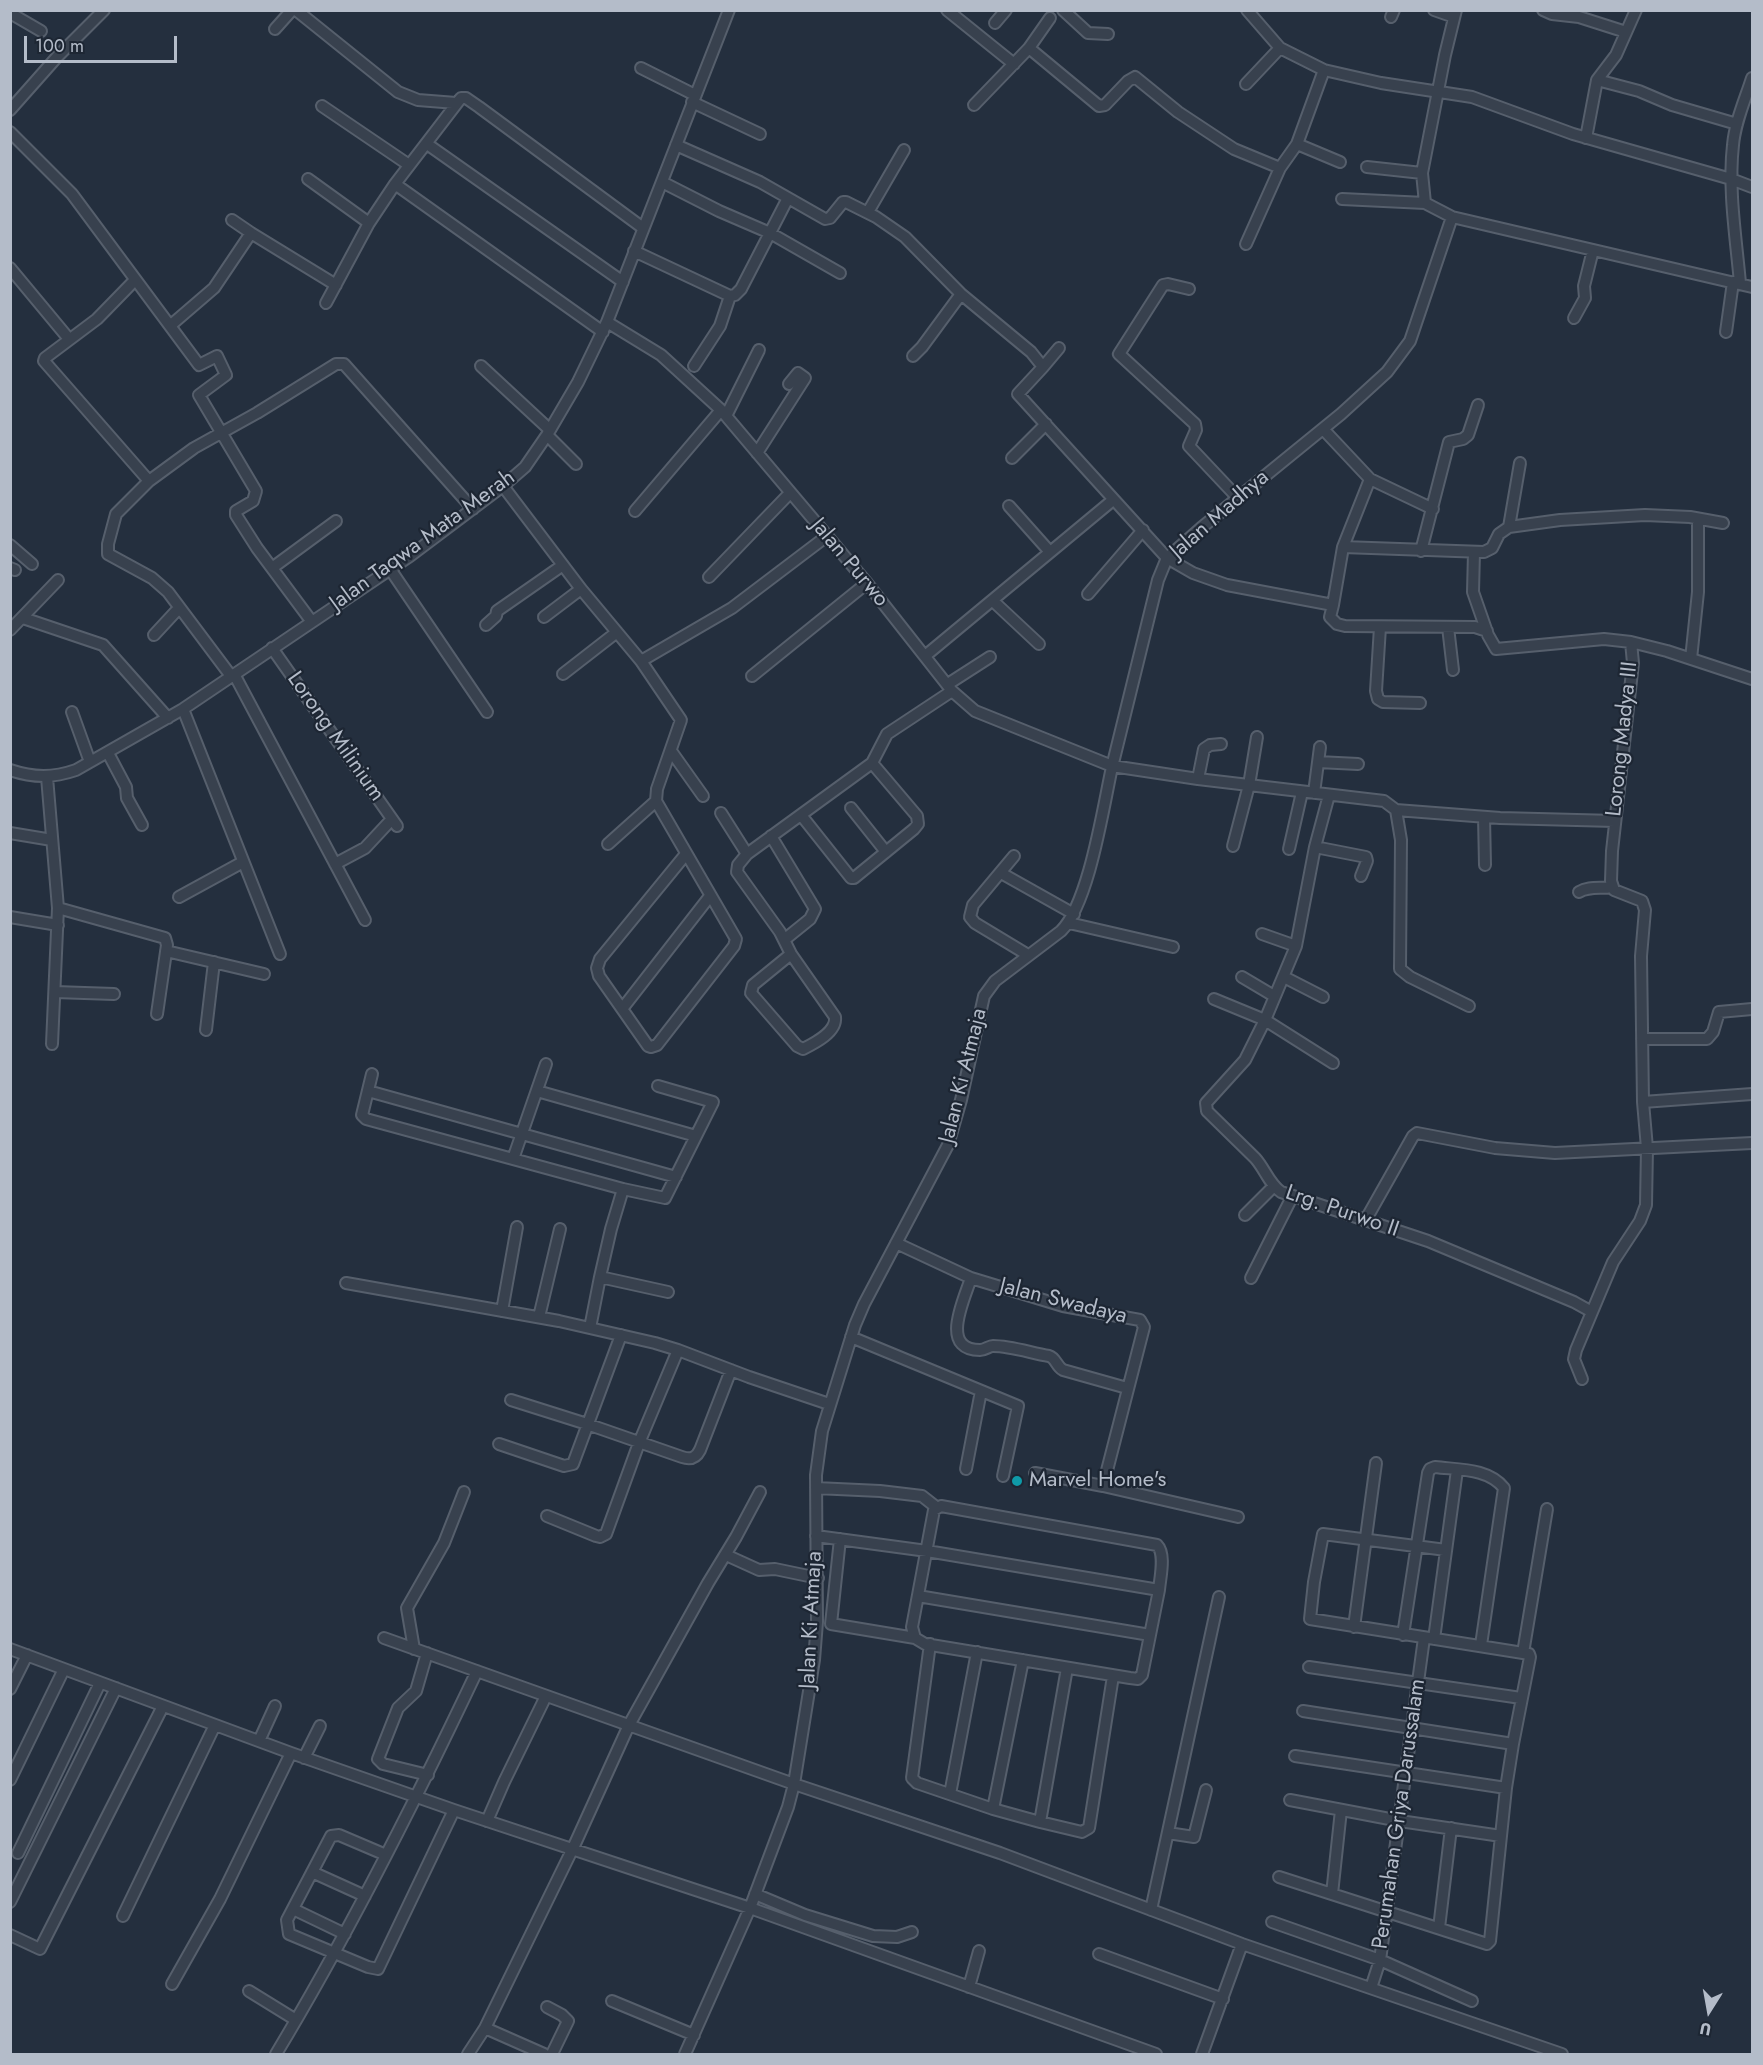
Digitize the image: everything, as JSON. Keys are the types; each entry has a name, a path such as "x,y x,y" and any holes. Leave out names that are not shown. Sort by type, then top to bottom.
{"street":[{"path":"10,110 57,57 104,10"},
{"path":"275,29 292,10"},
{"path":"296,10 398,92 418,100 456,103"},
{"name":"Jalan Taqwa Mata Merah","path":"10,770 30,776 47,777 69,773 168,718 390,569 473,509 525,467 549,433 578,382 605,327 729,10"},
{"path":"947,10 1014,64"},
{"path":"990,10 1000,17"},
{"path":"1063,10 1088,33 1108,34"},
{"path":"1247,10 1280,48 1324,70 1381,83 1472,97 1586,138 1752,187"},
{"path":"1425,203 1422,173 1455,14 1434,10"},
{"path":"1544,10 1552,15 1579,17 1626,32"},
{"path":"1586,138 1597,80 1616,55 1635,10"},
{"path":"10,13 41,31"},
{"path":"974,105 1029,48 1050,13"},
{"path":"1029,48 1099,106 1105,105 1132,77 1135,77 1178,112 1234,149 1280,168"},
{"path":"1246,84 1280,48"},
{"path":"641,68 760,135"},
{"path":"1245,244 1280,168 1297,144 1324,70"},
{"path":"1597,80 1639,91 1672,105 1737,124"},
{"path":"1726,332 1737,282 1731,179 1733,143 1737,124 1751,86"},
{"path":"326,303 369,223 395,184 461,98 466,98 643,228"},
{"path":"322,106 409,165"},
{"path":"11,132 72,194 199,364 217,356 226,375 199,395 256,491 253,501 236,511 236,515 312,622"},
{"path":"426,144 623,282"},
{"path":"1297,144 1340,162"},
{"path":"676,145 760,182 825,219 830,218 845,202 868,212 905,237 961,294 1031,352 1043,367"},
{"path":"868,212 904,150"},
{"path":"1367,167 1422,173"},
{"path":"308,179 369,223"},
{"path":"662,182 719,211 770,233 840,273"},
{"name":"Jalan Purwo","path":"395,184 605,327 661,355 723,413 867,583 950,687 968,705 982,714 1112,766"},
{"path":"634,251 730,296 735,295 741,289 788,198"},
{"path":"1342,200 1425,203 1452,217 1752,287"},
{"name":"Jalan Madhya","path":"1112,766 1158,580 1167,558 1323,429 1387,372 1407,346 1452,217"},
{"path":"232,219 336,285"},
{"path":"171,325 214,288 251,233"},
{"path":"1574,318 1585,298 1584,286 1593,250"},
{"path":"10,268 69,339"},
{"path":"135,280 97,319 45,358 45,362 149,481"},
{"path":"1189,289 1163,285 1119,354 1195,424 1196,430 1189,446 1238,498"},
{"path":"913,356 961,294"},
{"path":"694,366 720,326 730,296"},
{"path":"1059,348 1018,394 1167,558 1193,573 1227,585 1333,605"},
{"path":"635,511 723,413 759,350"},
{"path":"365,920 232,675 168,592 152,578 108,554 108,544 116,513 149,481 194,448 257,413 336,364 344,364 473,509"},
{"path":"481,366 549,433 576,464"},
{"path":"757,453 805,378 798,373 789,384"},
{"path":"1421,551 1449,442 1463,439 1468,435 1478,405"},
{"path":"1012,458 1046,424"},
{"path":"1323,429 1370,479 1433,509"},
{"path":"1509,527 1520,463"},
{"path":"1370,479 1343,547 1330,617 1337,624 1345,626 1475,627 1487,630"},
{"path":"503,486 581,590 641,661 680,717 681,724 657,789 656,801 710,896 736,935 736,943 657,1045 651,1047 648,1046 599,976 597,968 600,959 686,854"},
{"path":"709,577 790,493"},
{"path":"925,656 1113,500"},
{"path":"1009,506 1050,552"},
{"path":"1343,547 1484,552 1492,548 1499,534 1509,527 1560,520 1621,516 1645,515 1698,519 1723,524"},
{"path":"1690,659 1698,592 1698,519"},
{"path":"272,568 336,522"},
{"path":"1088,594 1143,530"},
{"path":"641,661 732,608 827,536"},
{"path":"10,545 32,564"},
{"path":"1474,552 1473,592 1487,630"},
{"path":"486,625 496,616 496,611 563,566"},
{"path":"390,569 487,712"},
{"path":"10,630 58,580"},
{"path":"752,676 867,583"},
{"path":"544,617 581,590"},
{"path":"993,601 1039,644"},
{"path":"154,635 179,608"},
{"path":"23,618 102,645 168,718"},
{"path":"1380,627 1376,691 1378,699 1383,702 1420,703"},
{"path":"1448,627 1453,670"},
{"name":"Lorong Madya III","path":"1487,630 1496,649 1604,639 1631,642 1633,663 1612,851 1612,887"},
{"path":"563,674 617,632"},
{"path":"1631,642 1752,679"},
{"name":"Lorong Milinium","path":"272,648 395,822 365,848 335,864"},
{"path":"791,954 753,985 751,993 797,1046 803,1049 832,1029 836,1021 791,954 784,939 737,873 738,865 747,854 872,763 886,734 990,657"},
{"path":"183,709 280,954"},
{"path":"72,712 90,762"},
{"path":"1233,846 1249,785 1257,736"},
{"path":"1198,779 1204,749 1210,745 1221,744"},
{"path":"1314,793 1320,747"},
{"path":"671,752 703,796"},
{"path":"108,753 126,787 127,798 142,825"},
{"path":"1318,762 1358,764"},
{"path":"801,815 852,879 917,826 918,819 872,763"},
{"path":"1071,918 1090,862 1112,766 1198,779 1383,801 1396,810 1484,817 1615,821"},
{"path":"47,777 58,908 52,1044"},
{"path":"1290,849 1302,792"},
{"name":"Lrg. Purwo II","path":"1329,795 1315,847 1296,946 1265,1020 1245,1060 1206,1105 1207,1111 1262,1166 1273,1187 1292,1197 1428,1241 1593,1312"},
{"path":"608,844 656,801"},
{"path":"851,808 886,852"},
{"path":"1396,810 1401,840 1400,969 1410,977 1469,1006"},
{"path":"721,813 747,854"},
{"path":"1484,817 1485,865"},
{"path":"10,833 52,840"},
{"path":"771,836 815,909 810,919 784,939"},
{"path":"1315,847 1366,857 1367,861 1361,876"},
{"path":"1014,856 973,905 970,917 975,923 1028,955"},
{"path":"179,897 243,862"},
{"path":"1000,873 1071,918 1173,947"},
{"path":"1579,892 1588,888 1612,887 1614,890 1642,901 1645,910 1641,956 1643,1102 1647,1148 1644,1213 1613,1262 1576,1350 1574,1359 1582,1379"},
{"path":"622,1009 710,896"},
{"path":"58,908 166,940 157,1014"},
{"path":"10,918 58,925"},
{"name":"Jalan Ki Atmaja","path":"685,2055 752,1902 788,1807 794,1784 814,1660 818,1578 816,1488 818,1455 829,1404 851,1337 864,1304 948,1145 964,1091 984,996 995,981 1071,918"},
{"path":"1262,934 1296,946"},
{"path":"166,951 264,974"},
{"path":"206,1030 214,962"},
{"path":"1242,976 1274,996"},
{"path":"1284,977 1323,997"},
{"path":"55,992 114,994"},
{"path":"1214,999 1265,1020 1333,1063"},
{"path":"1642,1039 1707,1039 1713,1032 1719,1012 1752,1009"},
{"path":"513,1159 546,1065"},
{"path":"372,1074 362,1115 366,1119 623,1189 665,1198 713,1102 657,1086"},
{"path":"368,1091 676,1177"},
{"path":"537,1091 696,1136"},
{"path":"1643,1102 1752,1094"},
{"path":"1365,1221 1413,1136 1417,1133 1529,1152 1555,1153 1752,1143"},
{"path":"1245,1215 1273,1187"},
{"path":"590,1328 611,1229 623,1189"},
{"path":"1251,1278 1292,1197"},
{"path":"502,1311 517,1227"},
{"path":"539,1317 560,1228"},
{"name":"Jalan Swadaya","path":"896,1243 971,1278 1063,1306 1140,1320 1143,1327 1103,1486"},
{"path":"600,1277 668,1292"},
{"path":"971,1278 957,1327 957,1338 962,1345 981,1350 993,1346 1049,1356 1054,1358 1063,1370 1127,1388"},
{"path":"346,1283 539,1317 621,1335 678,1350 829,1404"},
{"path":"499,1444 564,1466 570,1465 574,1461 621,1335"},
{"path":"851,1337 1018,1406 1003,1476"},
{"path":"547,1516 596,1536 606,1534 639,1443 678,1350"},
{"path":"511,1400 682,1458 695,1457 700,1450 730,1370"},
{"path":"966,1468 981,1391"},
{"path":"1354,1627 1376,1463"},
{"path":"1403,1635 1428,1473 1435,1467 1492,1476 1504,1488 1481,1645"},
{"name":"Perumahan Griya Darussalam","path":"1376,1973 1387,1912 1418,1684 1446,1550 1457,1470"},
{"path":"1035,1473 1238,1517"},
{"path":"816,1488 880,1491 922,1496 936,1508"},
{"path":"468,2055 485,2028 579,1835 629,1725 760,1491"},
{"path":"414,1649 407,1608 444,1543 464,1492"},
{"path":"840,1539 831,1624 1067,1668 1140,1678 1159,1590 1161,1549 1157,1545 941,1506 933,1513 912,1627 915,1638"},
{"path":"1523,1653 1547,1509"},
{"path":"1279,1877 1487,1944 1490,1942 1506,1788 1529,1654 1310,1619 1323,1534 1446,1550"},
{"path":"816,1536 927,1551 1159,1590"},
{"path":"726,1555 759,1570 775,1569 818,1578"},
{"path":"918,1596 1150,1635"},
{"path":"1150,1910 1220,1597"},
{"path":"384,1638 794,1784 1000,1853 1242,1944 1376,1973 1472,2001"},
{"path":"930,1644 911,1776 917,1783 993,1809 1082,1832 1089,1828 1113,1676"},
{"path":"10,1649 215,1725 260,1738 291,1753 306,1754 422,1786"},
{"path":"950,1794 977,1652"},
{"path":"427,1653 416,1691 398,1708 378,1759 422,1786 454,1810 752,1902 805,1915 873,1936 897,1937 912,1932"},
{"path":"10,1689 27,1655"},
{"path":"993,1809 1023,1660"},
{"path":"1308,1667 1521,1698"},
{"path":"1040,1822 1067,1668"},
{"path":"10,1780 64,1669"},
{"path":"276,2055 365,1896 422,1786 477,1671"},
{"path":"18,1853 100,1683"},
{"path":"10,1902 116,1689"},
{"path":"488,1819 493,1804 546,1696"},
{"path":"10,1935 40,1948 163,1706"},
{"path":"260,1738 273,1711"},
{"path":"1303,1711 1513,1744"},
{"path":"123,1916 215,1725"},
{"path":"306,1754 318,1730"},
{"path":"172,1984 220,1899 291,1753"},
{"path":"1295,1756 1506,1788"},
{"path":"1168,1833 1194,1837 1206,1790"},
{"path":"1290,1800 1400,1821 1501,1836"},
{"path":"386,1855 339,1835 331,1836 287,1920 289,1934 372,1969 380,1967 454,1810"},
{"path":"1332,1894 1341,1810"},
{"path":"1439,1928 1451,1828"},
{"path":"312,1872 365,1896"},
{"path":"752,1902 1156,2055"},
{"path":"293,1909 345,1934"},
{"path":"1272,1922 1376,1973 1562,2055"},
{"path":"1203,2053 1242,1944"},
{"path":"970,1985 979,1951"},
{"path":"1100,1954 1223,1999"},
{"path":"249,1991 296,2020"},
{"path":"612,2001 694,2035"},
{"path":"546,2007 562,2015 567,2021 552,2055"},
{"path":"485,2028 544,2055"}],"place":[{"name":"Marvel Home's","path":"1017,1481"}]}
